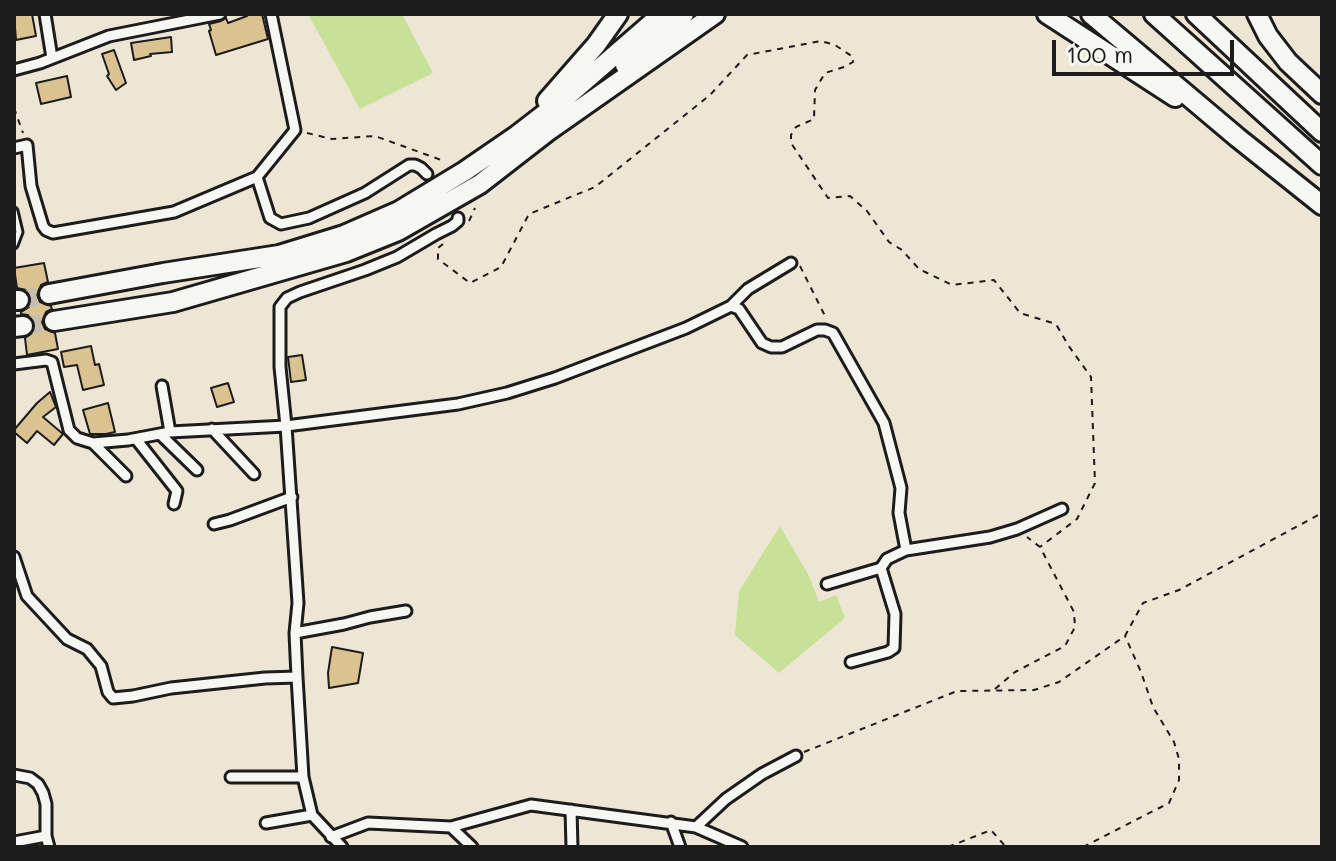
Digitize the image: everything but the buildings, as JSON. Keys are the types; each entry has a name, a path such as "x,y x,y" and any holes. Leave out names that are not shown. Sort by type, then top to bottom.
{"highway":[{"path":"516,136 596,45 618,14"},
{"path":"49,294 279,255 344,235 399,211 516,136 662,14"},
{"path":"547,132 684,14"},
{"path":"54,321 173,302 346,252 398,231 480,184 547,132 715,14"},
{"path":"1047,14 1238,138"},
{"path":"1091,14 1322,205"},
{"path":"1154,14 1322,165"},
{"path":"1196,14 1322,132"},
{"path":"1257,14 1268,36 1288,62 1322,94"}],"street":[{"path":"45,14 52,58"},
{"path":"14,70 109,36 177,19 220,14"},
{"path":"14,148 27,145 31,186 43,226 53,233 174,212 257,177 295,130 271,14"},
{"path":"257,177 270,218 281,224 309,218 365,193 409,165 415,165 427,174"},
{"path":"342,847 312,815 303,777 295,633 298,603 280,367 280,307 287,298 300,292 397,257 452,226 458,218"},
{"path":"14,364 52,362 69,430 77,438 93,443 212,429 286,426 458,404 555,378 686,328 731,306 748,289 791,263"},
{"path":"731,306 739,309 762,343 771,347 782,347 817,330 833,333 884,423 901,488 899,513 906,550"},
{"path":"162,386 165,434 197,470"},
{"path":"212,429 254,474"},
{"path":"136,439 177,491 174,504"},
{"path":"93,443 126,476"},
{"path":"214,524 292,497"},
{"path":"827,584 881,568 887,559 906,550 990,537 1062,509"},
{"path":"14,557 27,596 67,639 87,649 101,666 108,692 113,698 171,688 297,677"},
{"path":"851,662 894,648 895,614 881,568"},
{"path":"295,633 406,611"},
{"path":"696,827 726,799 762,774 796,756"},
{"path":"14,775 30,778 43,793 47,842 14,842"},
{"path":"231,777 303,777"},
{"path":"331,837 368,823 451,827 531,805 671,822 696,827 742,847"},
{"path":"571,810 572,847"},
{"path":"266,823 312,815"},
{"path":"671,822 680,847"},
{"path":"451,827 472,847"}],"lane":[{"path":"14,211 19,232 14,245"}],"path":[{"path":"447,241 438,248 438,259 470,283 480,278 501,267 529,214 595,187 710,95 747,55 821,41 835,45 853,57 853,62 825,73 815,90 814,119 796,127 791,135 791,143 828,198 850,196 867,211 889,242 902,250 919,269 952,285 994,280 1020,313 1056,324 1091,377 1095,483 1077,519 1040,547"},
{"path":"14,108 27,145"},
{"path":"295,130 332,139 375,136 444,161"},
{"path":"466,227 475,208"},
{"path":"791,263 798,263 805,272 833,333"},
{"path":"796,756 957,691 1034,690 1059,682 1125,636 1143,603 1179,590 1322,513"},
{"path":"995,689 1015,672 1065,646 1075,627 1074,612 1040,547 1017,529"},
{"path":"1083,847 1169,803 1179,780 1179,759 1174,742 1153,707 1125,636"},
{"path":"948,847 991,830 1006,847"}],"green space":[{"path":"308,14 402,14 433,73 360,109"},
{"path":"780,526 809,576 819,602 836,595 845,618 779,673 735,635 739,591"}],"tunnel":[{"path":"19,300 49,294"},
{"path":"23,326 54,321"}]}
